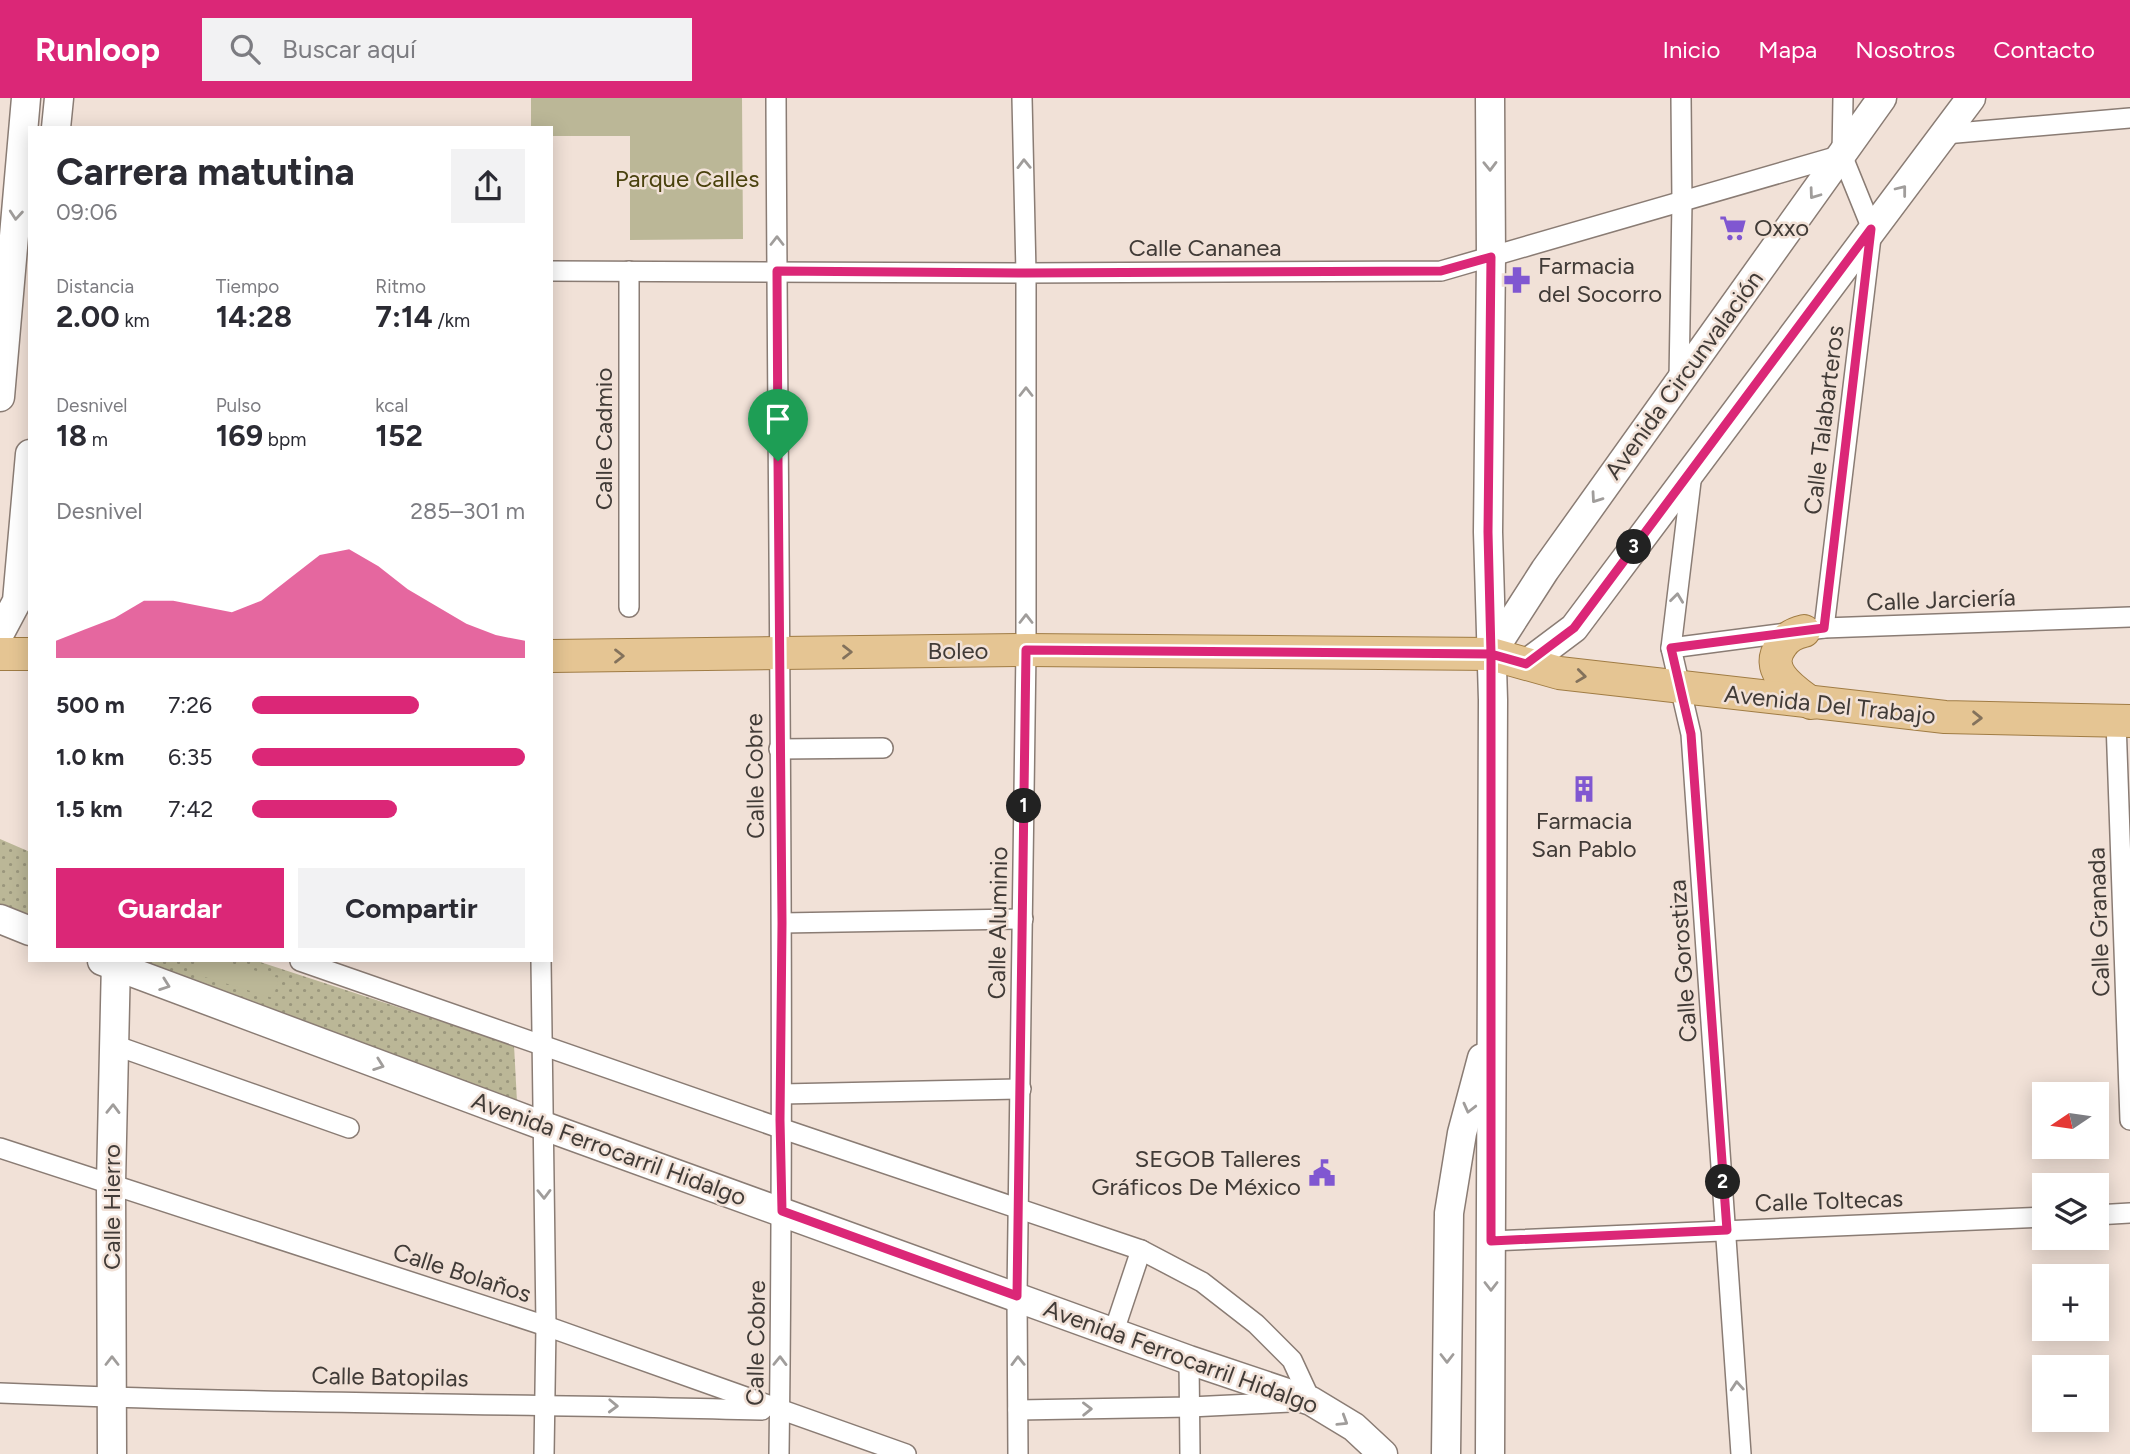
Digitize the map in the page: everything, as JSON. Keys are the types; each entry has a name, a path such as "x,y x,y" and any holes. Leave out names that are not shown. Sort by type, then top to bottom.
{"main road":[{"path":"0,397 6,250 26,98"},
{"path":"56,126 59,98"},
{"path":"1490,98 1490,1454"},
{"name":"Avenida Circunvalación","path":"1491,654 1545,570 1882,98"},
{"path":"1526,664 1574,628 1871,229 1972,98"},
{"path":"0,633 17,601 28,477"},
{"path":"1811,703 1786,684 1775,665 1776,655 1782,644 1796,633 1814,630"},
{"name":"Boleo","path":"553,656 1026,650 1491,654"},
{"path":"0,654 28,654"},
{"name":"Avenida Del Trabajo","path":"1491,654 1559,673 1945,718 2123,721"},
{"path":"0,919 28,930"},
{"name":"Calle Hierro","path":"111,963 114,1045 111,1183 112,1454"},
{"name":"Avenida Ferrocarril Hidalgo","path":"111,963 544,1126 1189,1360 1311,1401 1354,1427 1382,1454"},
{"path":"1446,1454 1449,1213 1462,1133 1492,1018"}],"street":[{"name":"Calle Cobre","path":"776,98 782,923 779,1454"},
{"name":"Calle Aluminio","path":"1018,1454 1017,1296 1026,650 1026,273 1022,98"},
{"path":"1679,380 1681,98"},
{"name":"Calle Talabarteros","path":"1814,630 1871,229 1842,155 1843,98"},
{"path":"1945,134 2130,118"},
{"name":"Calle Cananea","path":"553,271 1441,271 1842,155"},
{"name":"Calle Cadmio","path":"629,271 629,607"},
{"name":"Calle Gorostiza","path":"1692,468 1671,648 1691,734 1741,1454"},
{"name":"Calle Jarciería","path":"1671,648 1814,630 2130,617"},
{"name":"Calle Granada","path":"2123,721 2130,1120"},
{"path":"779,749 883,748"},
{"path":"782,923 1023,919"},
{"path":"303,962 1141,1250 1202,1282 1256,1324 1292,1360 1311,1401 1190,1408 1018,1410"},
{"path":"541,962 546,1326 544,1454"},
{"path":"114,1045 349,1128"},
{"path":"782,1094 1021,1089"},
{"name":"Calle Bolaños","path":"0,1148 546,1326 905,1454"},
{"path":"2109,1214 2130,1213"},
{"name":"Calle Toltecas","path":"1491,1241 2032,1217"},
{"path":"1114,1331 1141,1250"},
{"path":"1189,1360 1190,1454"},
{"name":"Calle Batopilas","path":"0,1393 113,1398 779,1410"}],"green space":[{"name":"Parque Calles","path":"531,98 742,98 743,239 630,240 630,136 553,136 553,126 531,126"},
{"path":"0,839 28,851 28,917 0,908"},
{"path":"145,962 260,962 514,1045 517,1102"},
{"path":"199,962 227,962 279,978 273,998 195,974"}],"place":[{"name":"Oxxo","path":"1733,228"},
{"name":"Farmacia del Socorro","path":"1517,280"},
{"name":"Farmacia San Pablo","path":"1584,789"},
{"name":"SEGOB Talleres Gráficos De México","path":"1322,1173"}],"route":[{"path":"778,461 777,271 1441,271 1491,257 1488,532 1491,654 1526,664 1574,628 1871,229 1824,628 1671,648 1691,734 1727,1230 1491,1241 1491,654 1026,650 1017,1296 782,1211 778,461"}]}
